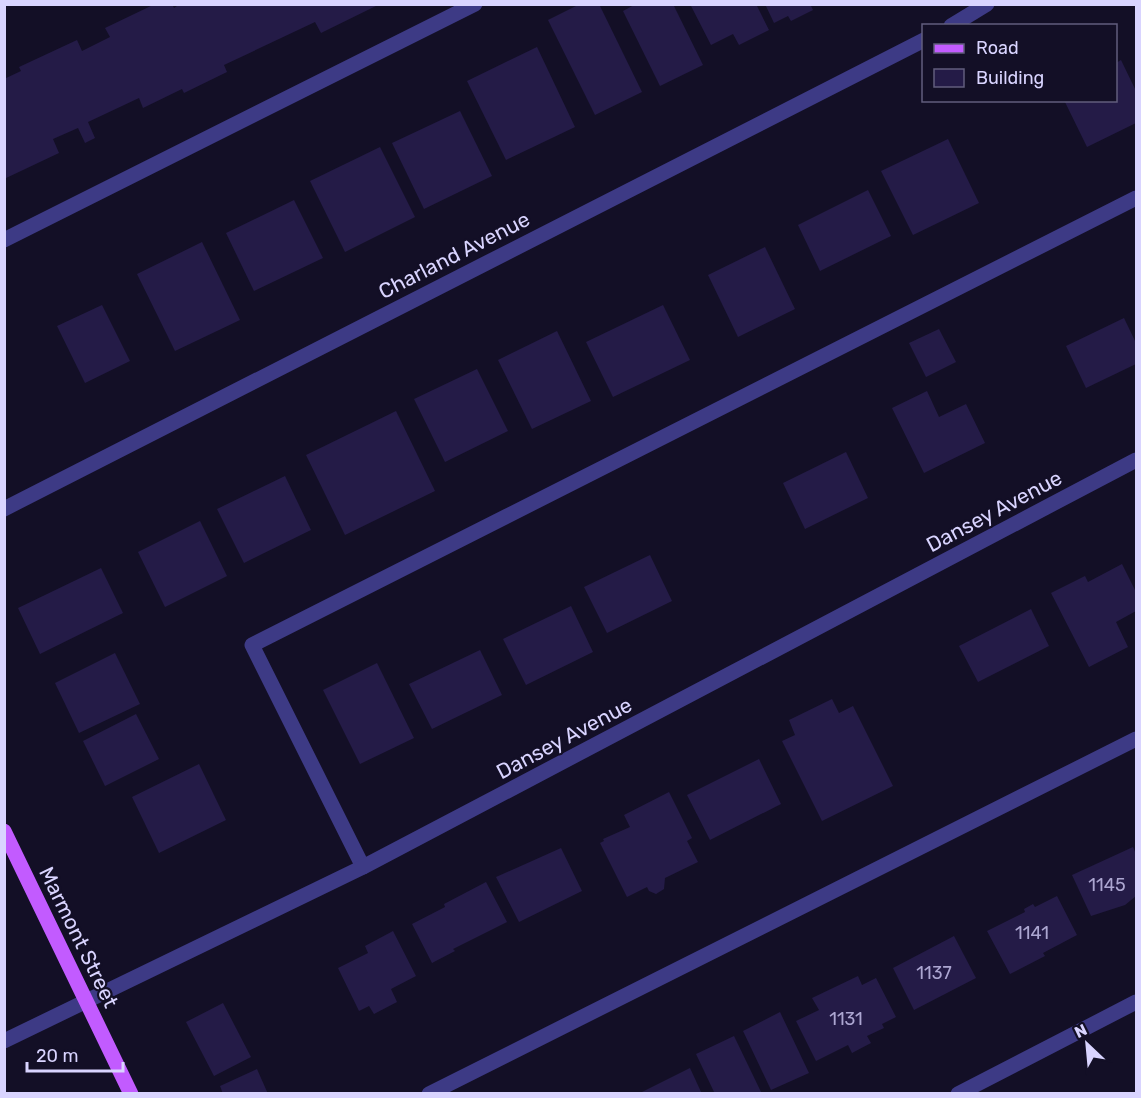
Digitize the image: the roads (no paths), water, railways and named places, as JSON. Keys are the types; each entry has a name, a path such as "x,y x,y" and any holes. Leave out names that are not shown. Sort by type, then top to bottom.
{"main road":[{"name":"Marmont Street","path":"4,831 131,1094"}],"street":[{"path":"4,240 475,4"},
{"path":"954,24 987,4"},
{"name":"Charland Avenue","path":"4,509 922,41"},
{"path":"363,867 252,645 1137,198"},
{"name":"Dansey Avenue","path":"4,1041 363,867 1137,460"},
{"path":"429,1094 1137,739"},
{"path":"958,1094 1137,1002"}]}
